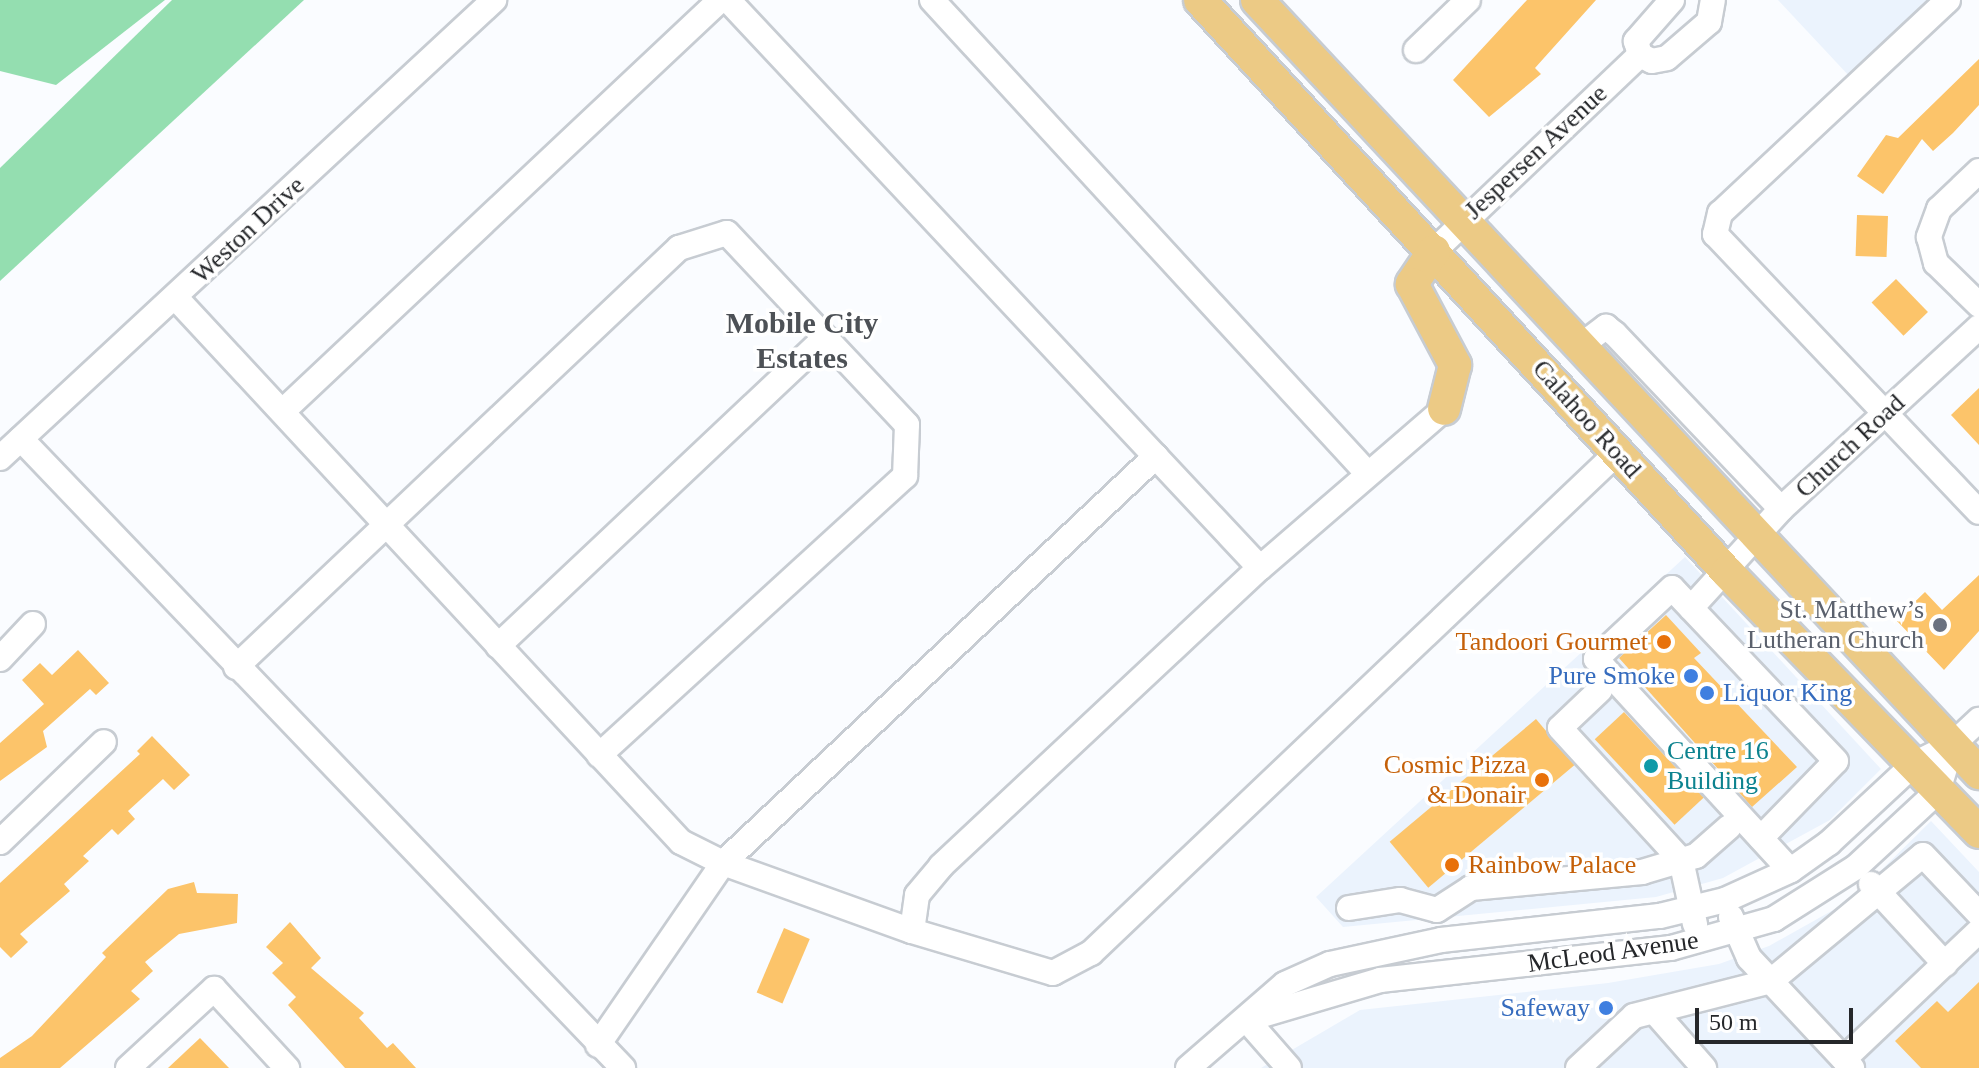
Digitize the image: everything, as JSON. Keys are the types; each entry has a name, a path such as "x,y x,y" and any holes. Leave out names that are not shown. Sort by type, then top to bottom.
{"main road":[{"name":"Calahoo Road","path":"1257,0 1979,773"},
{"name":"Calahoo Road","path":"1204,2 1727,572 1979,832"},
{"path":"1434,251 1412,284 1455,365 1444,409"}],"street":[{"name":"Weston Drive","path":"0,458 494,0"},
{"path":"283,411 720,0"},
{"path":"728,0 1260,568"},
{"path":"932,0 1368,474"},
{"path":"1416,50 1468,0"},
{"path":"1672,0 1641,29 1636,41 1640,55 1652,61 1667,58 1709,22 1713,0"},
{"path":"1948,0 1716,222 1721,244 1882,416 1979,512"},
{"name":"Jespersen Avenue","path":"1434,251 1640,55"},
{"path":"1979,171 1939,209 1929,237 1936,263 1979,305"},
{"path":"236,667 388,528 679,248 727,233 822,341 907,425 905,476 599,755"},
{"path":"176,298 681,842 723,863 912,931 1053,973 1091,953 1617,453"},
{"name":"Calahoo Road","path":"1579,347 1606,327 1615,334 1781,509"},
{"name":"Church Road","path":"1691,608 1727,572 1755,534 1979,327"},
{"path":"498,646 822,341"},
{"path":"912,931 917,895 941,866 1260,568 1444,409"},
{"path":"21,439 623,1068"},
{"path":"598,1045 723,863 1156,456"},
{"path":"1761,838 1836,761 1672,588 1596,659 1790,870"},
{"path":"0,659 33,624"},
{"path":"1600,690 1560,728 1681,860 1697,943"},
{"name":"McLeod Avenue","path":"1188,1068 1285,984 1330,964 1441,940 1693,910 1725,900 1790,870 1829,843 1914,764 1952,745 1979,720"},
{"path":"4,830 104,742"},
{"path":"1938,791 1952,745"},
{"name":"McLeod Avenue","path":"1246,1019 1380,980 1697,943 1736,932 1774,919 1856,867 1938,791"},
{"path":"1349,908 1400,900 1437,910 1471,888 1642,872 1696,856 1729,827"},
{"path":"1578,1068 1634,1016 1771,981 1923,855 1979,914"},
{"path":"1856,867 1945,964"},
{"path":"1725,900 1736,932 1771,981 1848,1064 1979,931"},
{"path":"1437,910 1446,972"},
{"path":"128,1068 214,989 287,1068"},
{"path":"1654,1011 1704,1068"},
{"path":"1246,1019 1289,1068"}],"shaded area":[{"path":"1778,0 1934,0 1851,78"},
{"path":"1685,557 1881,769 1830,820 1723,878 1656,897 1343,927 1316,897"},
{"path":"1931,821 1979,872 1979,1068 1261,1068 1360,1010 1608,983 1719,964 1769,946 1851,900"}],"green space":[{"path":"0,0 165,0 56,85 0,71"},
{"path":"172,0 304,0 0,281 0,168"}],"building":[{"path":"1527,0 1596,0 1535,68 1541,74 1489,117 1453,80"},
{"path":"1979,59 1979,105 1953,133 1933,151 1922,139 1883,194 1857,176 1886,135 1898,138"},
{"path":"1857,215 1888,216 1887,257 1856,256"},
{"path":"1896,279 1928,312 1903,336 1872,303"},
{"path":"1979,388 1979,445 1951,415"},
{"name":"St. Matthew’s Lutheran Church","path":"1979,575 1979,631 1944,670 1896,620 1925,592 1942,610"},
{"path":"1666,615 1701,653 1694,658 1797,767 1752,807 1619,658"},
{"path":"78,650 109,683 96,695 90,689 43,731 47,747 0,781 0,743 44,704 22,680 40,663 52,675"},
{"name":"Centre 16 Building","path":"1624,712 1704,798 1675,825 1595,739"},
{"path":"1536,719 1575,765 1428,888 1390,842"},
{"path":"152,736 190,775 174,790 163,779 128,811 135,819 118,835 112,829 83,856 89,861 64,884 70,891 20,934 28,942 11,958 0,947 0,883 140,754 137,751"},
{"path":"194,882 197,893 238,894 237,923 179,934 145,962 153,971 131,991 140,999 60,1068 0,1068 0,1058 32,1036 106,957 102,953 168,889"},
{"path":"290,922 321,958 311,968 364,1013 359,1018 387,1048 393,1043 416,1068 345,1068 288,1005 296,997 272,973 283,963 266,947"},
{"path":"784,928 810,939 782,1003 757,992"},
{"path":"1979,982 1979,1068 1921,1068 1895,1041 1937,1001 1948,1012"},
{"path":"200,1038 229,1068 168,1068"}],"place":[{"name":"St. Matthew’s Lutheran Church","path":"1940,625"},
{"name":"Tandoori Gourmet","path":"1664,642"},
{"name":"Pure Smoke","path":"1691,676"},
{"name":"Liquor King","path":"1707,693"},
{"name":"Centre 16 Building","path":"1651,766"},
{"name":"Cosmic Pizza & Donair","path":"1542,780"},
{"name":"Rainbow Palace","path":"1452,865"},
{"name":"Safeway","path":"1606,1008"}],"district":[{"name":"Mobile City Estates","path":"802,340"}]}
